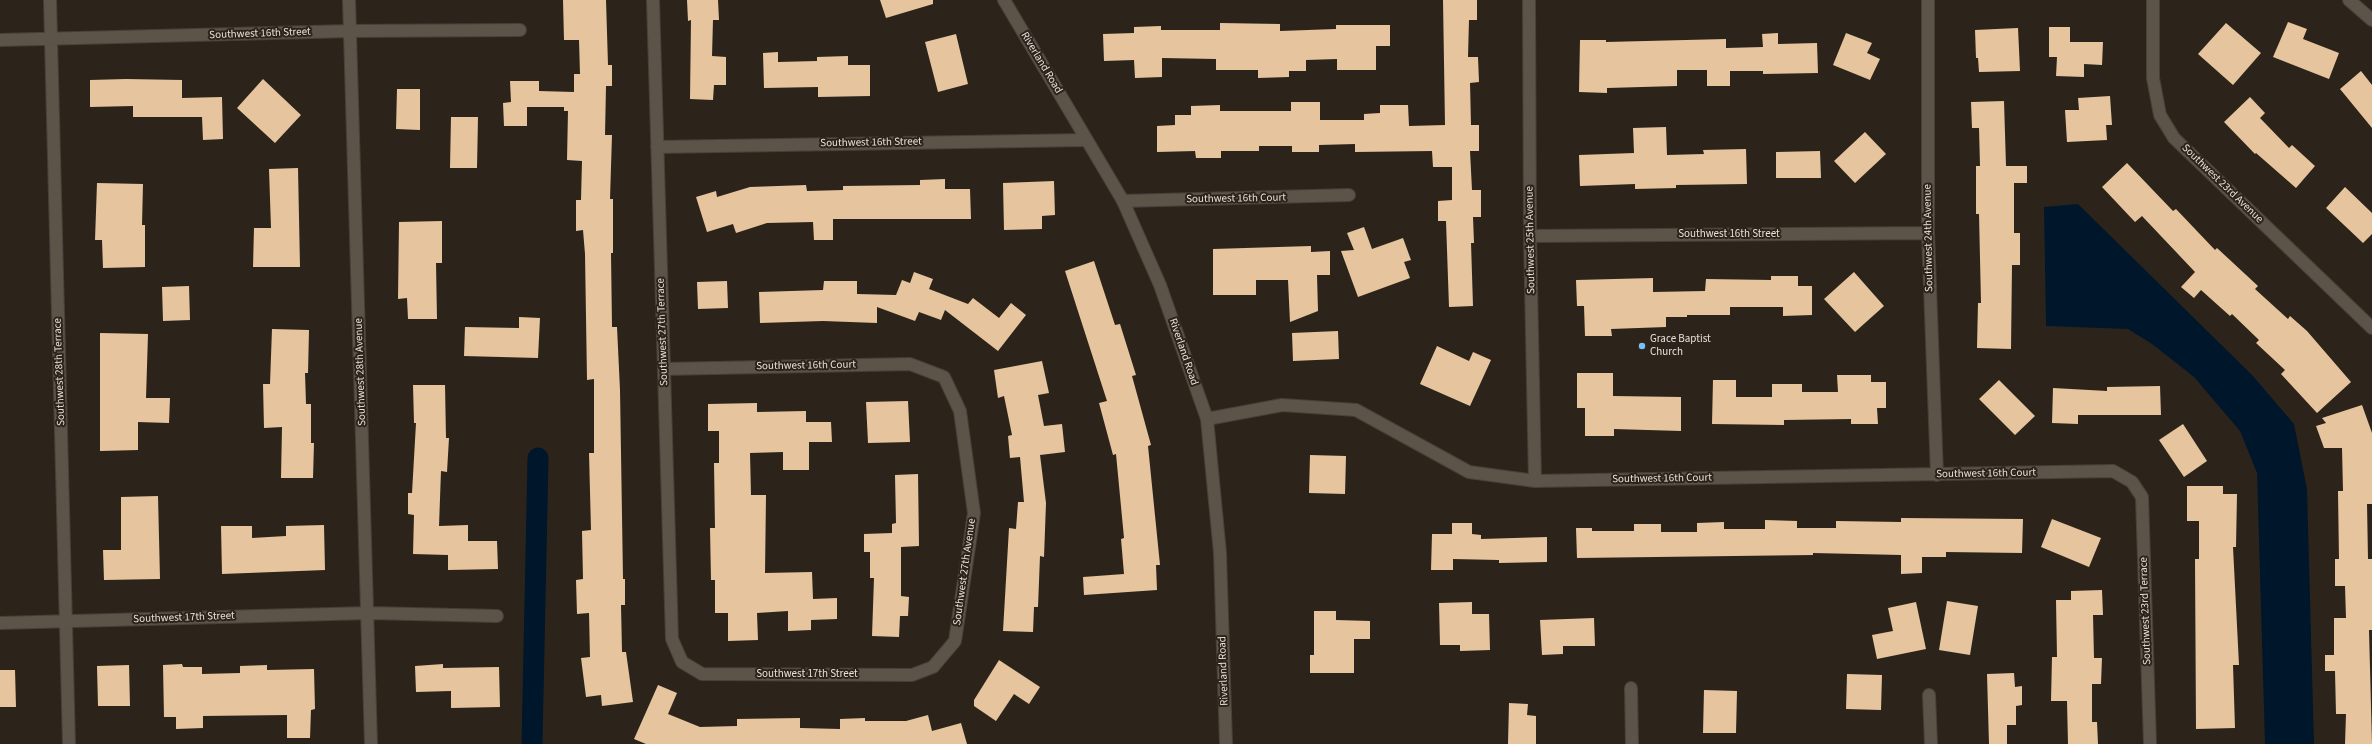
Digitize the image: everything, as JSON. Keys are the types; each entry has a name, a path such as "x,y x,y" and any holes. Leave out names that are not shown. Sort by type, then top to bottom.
{"street":[{"name":"Southwest 28th Terrace","path":"50,0 69,744"},
{"name":"Southwest 28th Avenue","path":"349,0 369,613 371,744"},
{"name":"Southwest 27th Terrace","path":"653,0 672,639 682,662"},
{"name":"Riverland Road","path":"1004,0 1123,200 1160,285 1207,419 1220,553 1226,744"},
{"name":"Southwest 25th Avenue","path":"1529,0 1530,236 1535,481"},
{"name":"Southwest 24th Avenue","path":"1928,0 1928,233 1937,475"},
{"name":"Southwest 23rd Avenue","path":"2153,0 2153,78 2160,115 2174,138 2372,328"},
{"path":"2349,0 2372,20"},
{"name":"Southwest 16th Street","path":"0,40 350,31 520,30"},
{"name":"Southwest 16th Street","path":"657,147 1086,140"},
{"name":"Southwest 16th Court","path":"1123,200 1350,195"},
{"name":"Southwest 16th Street","path":"1530,236 1928,233"},
{"name":"Southwest 16th Court","path":"665,369 910,364 944,377"},
{"name":"Southwest 27th Avenue","path":"933,667 955,641 974,513 960,411 944,377"},
{"name":"Southwest 16th Court","path":"1207,419 1282,405 1356,410 1469,472 1535,481 2113,471 2132,482"},
{"name":"Southwest 23rd Terrace","path":"2132,482 2142,497 2150,744"},
{"name":"Southwest 17th Street","path":"0,623 369,613 497,616"},
{"name":"Southwest 17th Street","path":"682,662 702,674 912,675 933,667"},
{"path":"1631,688 1632,744"},
{"path":"1929,695 1931,744"}],"water":[{"path":"2078,204 2253,376 2294,424 2307,489 2314,744 2265,744 2257,473 2240,431 2194,377 2152,344 2128,329 2046,326 2044,207"}],"building":[{"path":"563,0 606,0 608,65 612,65 612,86 606,86 605,135 612,135 610,199 613,199 613,253 611,253 612,327 617,327 620,390 623,579 625,579 625,605 621,605 622,652 626,652 633,702 602,706 601,695 586,697 581,658 590,657 589,613 577,614 576,580 583,579 582,531 591,530 589,453 594,453 594,379 587,380 585,254 583,230 576,231 576,200 581,200 582,161 567,160 568,111 564,111 564,107 527,107 527,126 504,126 503,103 511,102 510,81 539,81 539,91 574,92 574,74 580,74 579,40 564,40"},
{"path":"687,0 718,0 719,20 713,20 712,56 726,57 726,85 714,85 713,100 690,99 691,20 688,21"},
{"path":"880,0 933,0 933,4 886,18"},
{"path":"1443,0 1477,0 1477,20 1469,20 1468,57 1478,57 1479,82 1470,83 1471,125 1479,125 1479,151 1470,151 1472,190 1481,190 1481,217 1473,217 1474,243 1471,243 1473,306 1449,307 1446,221 1438,221 1438,201 1452,200 1452,167 1433,167 1432,151 1355,152 1355,144 1319,145 1319,152 1292,152 1292,146 1259,146 1259,151 1221,151 1221,158 1196,158 1195,151 1157,152 1157,126 1175,125 1175,115 1191,115 1191,106 1220,105 1220,111 1291,111 1291,102 1320,102 1320,120 1364,120 1364,114 1380,113 1380,105 1408,105 1409,126 1445,125"},
{"path":"2288,22 2307,29 2303,39 2339,53 2329,79 2273,57"},
{"path":"1220,23 1280,24 1280,31 1336,29 1336,25 1390,25 1390,46 1376,46 1376,70 1337,70 1337,59 1306,60 1306,71 1289,71 1289,77 1258,78 1258,70 1216,70 1216,59 1162,58 1162,77 1135,78 1134,60 1104,61 1103,34 1134,33 1134,27 1161,26 1161,30 1220,30"},
{"path":"2226,23 2261,53 2233,85 2198,54"},
{"path":"2049,27 2070,27 2070,42 2103,42 2102,65 2084,64 2084,77 2056,76 2057,57 2049,57"},
{"path":"2018,28 2020,71 1979,72 1978,58 1976,58 1975,30"},
{"path":"1778,33 1778,44 1817,43 1818,73 1763,74 1763,71 1730,71 1730,86 1707,86 1707,70 1677,70 1677,86 1607,88 1607,93 1579,92 1580,40 1606,40 1606,42 1726,39 1726,48 1763,47 1762,34"},
{"path":"1846,33 1872,43 1867,53 1880,59 1870,80 1833,65"},
{"path":"956,34 968,84 938,92 925,42"},
{"path":"778,52 778,62 817,61 817,57 848,56 848,65 870,65 870,96 818,97 818,87 764,88 763,53"},
{"path":"2361,71 2372,85 2372,128 2340,89"},
{"path":"263,79 301,115 275,143 237,108"},
{"path":"90,80 182,80 182,98 222,97 223,139 203,140 202,117 133,117 133,106 90,107"},
{"path":"397,89 420,89 420,130 396,129"},
{"path":"2110,96 2112,125 2106,125 2107,140 2067,142 2065,110 2079,110 2078,98"},
{"path":"2250,97 2265,113 2260,118 2289,148 2292,145 2315,166 2296,188 2256,153 2255,154 2224,122"},
{"path":"2004,101 2006,166 2027,166 2027,183 2014,183 2014,233 2020,233 2020,265 2012,265 2011,349 1977,348 1978,303 1981,303 1979,214 1976,214 1976,166 1980,166 1979,128 1972,128 1971,102"},
{"path":"451,117 478,117 477,168 450,168"},
{"path":"1666,127 1667,155 1704,154 1703,150 1746,149 1747,184 1676,185 1676,188 1635,189 1635,184 1580,186 1579,155 1634,153 1633,128"},
{"path":"1865,132 1886,154 1855,183 1834,161"},
{"path":"1820,151 1821,178 1776,178 1776,152"},
{"path":"2127,163 2173,211 2176,209 2215,250 2217,248 2258,286 2255,289 2288,319 2290,316 2307,331 2351,382 2317,413 2281,374 2285,370 2256,343 2259,340 2232,314 2230,316 2201,290 2194,298 2181,287 2195,272 2142,216 2135,222 2102,187"},
{"path":"298,168 300,267 253,267 254,228 271,228 269,169"},
{"path":"945,179 945,189 970,189 971,219 833,219 833,240 814,240 813,222 767,223 736,233 733,224 707,232 696,197 716,191 717,197 750,187 806,185 807,191 843,190 843,186 920,185 920,180"},
{"path":"1054,181 1055,215 1042,216 1042,229 1004,230 1003,183"},
{"path":"97,183 143,184 142,225 145,225 145,267 103,268 102,240 95,240"},
{"path":"2345,187 2372,213 2372,234 2363,243 2326,208"},
{"path":"442,221 442,263 436,263 437,319 408,319 407,298 398,299 399,222"},
{"path":"1364,227 1372,249 1403,238 1411,260 1404,262 1410,278 1358,297 1341,251 1354,250 1347,233"},
{"path":"1311,246 1311,252 1330,251 1330,275 1317,275 1318,311 1290,322 1288,280 1256,280 1256,295 1213,295 1213,249"},
{"path":"1094,261 1115,325 1120,324 1136,375 1132,376 1151,445 1148,446 1160,565 1156,565 1157,590 1084,595 1083,577 1124,574 1121,539 1124,538 1116,454 1113,455 1099,403 1107,401 1065,271"},
{"path":"914,272 933,279 929,289 968,304 973,298 999,318 1011,303 1026,315 998,351 945,310 941,320 919,312 915,321 877,307 877,323 823,321 760,323 759,292 823,290 824,281 857,281 857,294 896,295 902,280 910,283"},
{"path":"1854,272 1884,306 1855,332 1824,299"},
{"path":"1771,276 1798,276 1798,286 1812,286 1812,315 1783,316 1783,307 1730,307 1730,315 1687,315 1687,317 1666,317 1666,327 1611,329 1612,336 1585,336 1584,306 1577,306 1576,280 1653,278 1653,292 1705,291 1706,279 1771,280"},
{"path":"727,281 728,308 698,309 697,282"},
{"path":"189,286 190,320 163,321 162,287"},
{"path":"519,317 540,318 538,358 464,356 465,327 519,328"},
{"path":"272,329 309,330 308,373 305,373 306,404 311,404 311,443 314,443 313,478 281,478 282,427 264,428 263,384 270,384"},
{"path":"1338,331 1339,359 1293,361 1292,333"},
{"path":"100,333 148,334 146,398 170,398 169,423 138,422 138,450 100,451"},
{"path":"1437,346 1469,361 1473,352 1491,360 1470,406 1420,384"},
{"path":"1042,361 1049,393 1038,395 1044,426 1062,424 1065,452 1040,455 1046,503 1044,557 1040,556 1038,607 1034,607 1033,632 1003,631 1009,528 1016,529 1018,502 1024,502 1020,457 1010,458 1008,436 1012,435 1004,396 998,398 994,370"},
{"path":"1577,373 1613,373 1613,396 1681,397 1681,431 1614,429 1614,436 1585,436 1585,408 1577,408"},
{"path":"1837,375 1871,375 1871,382 1886,382 1886,408 1877,408 1878,424 1851,424 1851,419 1784,420 1784,425 1712,424 1713,380 1736,380 1736,397 1772,397 1772,384 1802,384 1802,392 1838,392"},
{"path":"1999,380 2035,416 2015,435 1979,399"},
{"path":"413,385 445,385 446,438 449,438 447,472 441,471 439,526 468,525 468,541 497,541 498,569 448,570 448,555 413,554 414,515 408,514 408,493 412,493 416,423 414,423"},
{"path":"2160,386 2161,415 2078,415 2078,424 2052,423 2053,388 2107,391 2107,387"},
{"path":"908,401 910,442 868,443 866,402"},
{"path":"757,403 757,412 806,411 806,422 831,422 832,442 809,442 809,470 783,470 783,452 750,453 751,495 766,495 765,573 812,572 813,599 837,598 837,619 811,620 811,630 788,631 788,611 757,613 758,640 728,641 728,613 715,613 715,580 711,580 710,528 715,528 714,463 719,463 719,431 708,431 708,404"},
{"path":"2362,405 2372,433 2372,504 2367,504 2368,559 2372,559 2372,630 2369,630 2372,744 2345,744 2346,714 2336,714 2335,671 2325,671 2325,655 2334,655 2334,618 2346,618 2345,586 2335,586 2335,559 2339,559 2338,491 2343,491 2342,448 2324,448 2316,426 2326,423 2322,418"},
{"path":"2183,424 2207,461 2184,477 2159,440"},
{"path":"1310,455 1346,456 1345,494 1309,493"},
{"path":"918,474 919,546 901,547 901,596 909,597 908,616 900,616 899,637 872,636 874,578 870,578 870,552 864,552 864,534 892,533 892,524 896,523 895,475"},
{"path":"2187,486 2223,486 2223,494 2237,494 2236,547 2233,547 2239,665 2233,665 2235,728 2196,729 2195,559 2199,559 2199,521 2187,521"},
{"path":"158,496 160,579 104,580 103,550 121,550 121,497"},
{"path":"1901,518 2023,519 2022,553 1946,552 1946,557 1922,557 1922,573 1901,574 1901,555 1813,553 1813,555 1577,558 1576,528 1592,528 1592,531 1634,531 1634,524 1661,524 1661,532 1697,532 1697,523 1724,522 1724,529 1765,529 1765,520 1797,521 1797,528 1836,528 1836,521 1901,522"},
{"path":"2052,519 2101,538 2089,567 2041,547"},
{"path":"1452,523 1472,523 1472,534 1481,535 1481,539 1547,537 1547,562 1499,563 1499,560 1453,559 1453,570 1431,570 1432,534 1452,534"},
{"path":"324,525 325,570 222,574 221,526 252,526 252,538 286,536 286,526"},
{"path":"2102,590 2103,615 2093,615 2094,658 2102,658 2101,684 2092,684 2092,722 2097,722 2098,744 2068,744 2067,701 2051,701 2052,657 2057,657 2056,600 2071,600 2071,591"},
{"path":"1947,601 1978,606 1970,655 1939,650"},
{"path":"1472,602 1472,614 1489,614 1490,650 1460,651 1460,645 1440,645 1439,603"},
{"path":"1916,602 1926,649 1877,659 1872,635 1893,631 1888,608"},
{"path":"1314,611 1336,611 1336,620 1370,621 1370,639 1354,639 1354,673 1310,673 1310,655 1314,655"},
{"path":"1594,618 1595,646 1563,646 1563,654 1542,655 1540,620"},
{"path":"999,660 1040,687 1029,704 1014,694 996,721 974,706 974,700"},
{"path":"182,664 183,667 202,667 202,674 240,673 240,666 267,665 267,670 314,669 315,709 311,710 310,738 287,738 287,715 203,716 203,728 176,729 176,717 164,717 163,665"},
{"path":"443,664 443,668 499,667 500,707 451,708 451,691 416,692 415,666"},
{"path":"129,665 130,706 98,706 97,666"},
{"path":"0,670 15,670 16,707 0,707"},
{"path":"2014,673 2015,687 2022,686 2022,705 2016,706 2016,725 2007,725 2007,744 1989,744 1987,674"},
{"path":"1847,674 1882,675 1881,710 1846,709"},
{"path":"658,685 677,693 668,714 700,727 737,726 737,719 800,718 800,728 840,729 840,719 865,718 865,721 906,721 928,715 932,731 961,723 967,744 646,744 634,739"},
{"path":"1704,690 1737,691 1736,733 1703,733"},
{"path":"1509,703 1528,704 1527,715 1536,716 1536,744 1508,744"}],"waterway":[{"path":"532,744 538,458"}],"place":[{"name":"Grace Baptist Church","path":"1642,346"}]}
